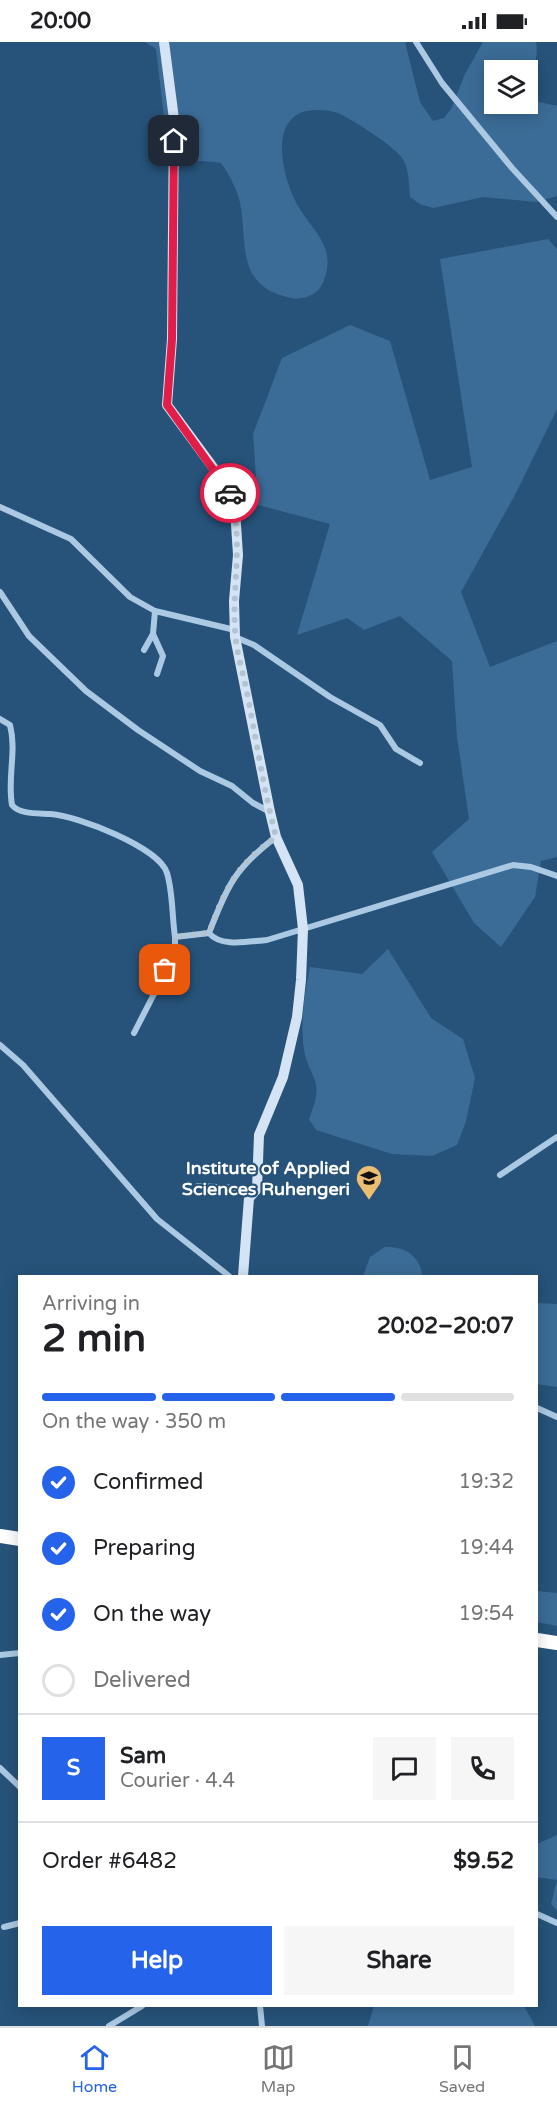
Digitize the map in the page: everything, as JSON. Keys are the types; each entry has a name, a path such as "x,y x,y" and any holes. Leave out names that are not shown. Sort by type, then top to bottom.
{"highway":[{"path":"0,1536 18,1539"},
{"path":"538,1640 557,1644"}],"main road":[{"path":"164,42 174,119 172,339 167,405 218,474 230,493 235,509 238,555 235,634 270,812 276,837 298,885 303,929 297,1017 283,1077 259,1135 257,1189 249,1198 243,1275"}],"street":[{"path":"416,42 442,83 512,168 557,216"},
{"path":"0,507 76,543 130,597 155,611 235,634 254,645 330,697 380,725 396,749 420,763"},
{"path":"0,592 29,636 86,691 138,730 200,771 231,786 253,803 270,812"},
{"path":"144,650 153,634 155,611"},
{"path":"153,634 163,656 157,674"},
{"path":"0,719 10,725 14,740 9,788 12,805 21,811 70,815 87,821 158,858 167,872 175,952 135,1033"},
{"path":"209,933 225,890 250,857 276,837"},
{"path":"209,933 214,939 228,942 257,941 513,866 531,867 557,876"},
{"path":"175,937 209,933"},
{"path":"0,1045 23,1065 156,1219 228,1275"},
{"path":"500,1175 557,1137"},
{"path":"198,1186 257,1189"},
{"path":"538,1408 557,1417"},
{"path":"0,1655 18,1653"},
{"path":"0,1768 18,1786"},
{"path":"538,1914 557,1923"},
{"path":"4,1927 18,1924"},
{"path":"109,2026 140,2007"},
{"path":"260,2007 262,2026"}],"shaded area":[{"path":"145,42 405,42 420,102 433,121 444,118 451,109 465,74 483,42 536,42 535,60 484,60 484,114 538,114 538,102 557,106 557,196 536,202 483,197 433,208 420,204 410,197 406,165 393,149 363,127 338,113 322,110 306,111 294,117 286,127 282,153 284,168 293,195 325,248 327,269 317,291 303,298 291,298 274,293 253,276 245,252 240,202 234,184 221,163 185,159 173,151 167,143 156,49"},
{"path":"548,239 557,249 557,409 516,493 461,592 490,667 557,641 557,857 541,861 535,897 501,947 474,923 432,852 469,819 457,737 452,661 400,616 364,630 347,618 297,635 330,524 258,505 253,434 282,358 350,325 390,341 430,480 472,467 440,259"},
{"path":"388,949 431,1018 463,1039 475,1078 466,1121 457,1145 432,1156 392,1154 316,1130 309,1119 316,1093 314,1077 307,1063 303,1031 304,1004 310,967 362,974"},
{"path":"385,1247 405,1250 415,1258 422,1275 363,1275 370,1257"},
{"path":"538,1303 557,1304 557,1387 538,1384"},
{"path":"538,1591 557,1593 557,1626 538,1622"},
{"path":"557,1835 557,1880 538,1877 538,1844"},
{"path":"557,1880 557,1911 551,1904"},
{"path":"374,2007 525,2007 535,2026 368,2026"}],"way so far":[{"path":"165,970 175,952 175,937 209,933 225,890 250,857 276,837 235,638 237,520 230,493"}],"place":[{"name":"Institute of Applied Sciences Ruhengeri","path":"369,1201"}],"route":[{"path":"174,141 172,339 167,405 230,493"}]}
